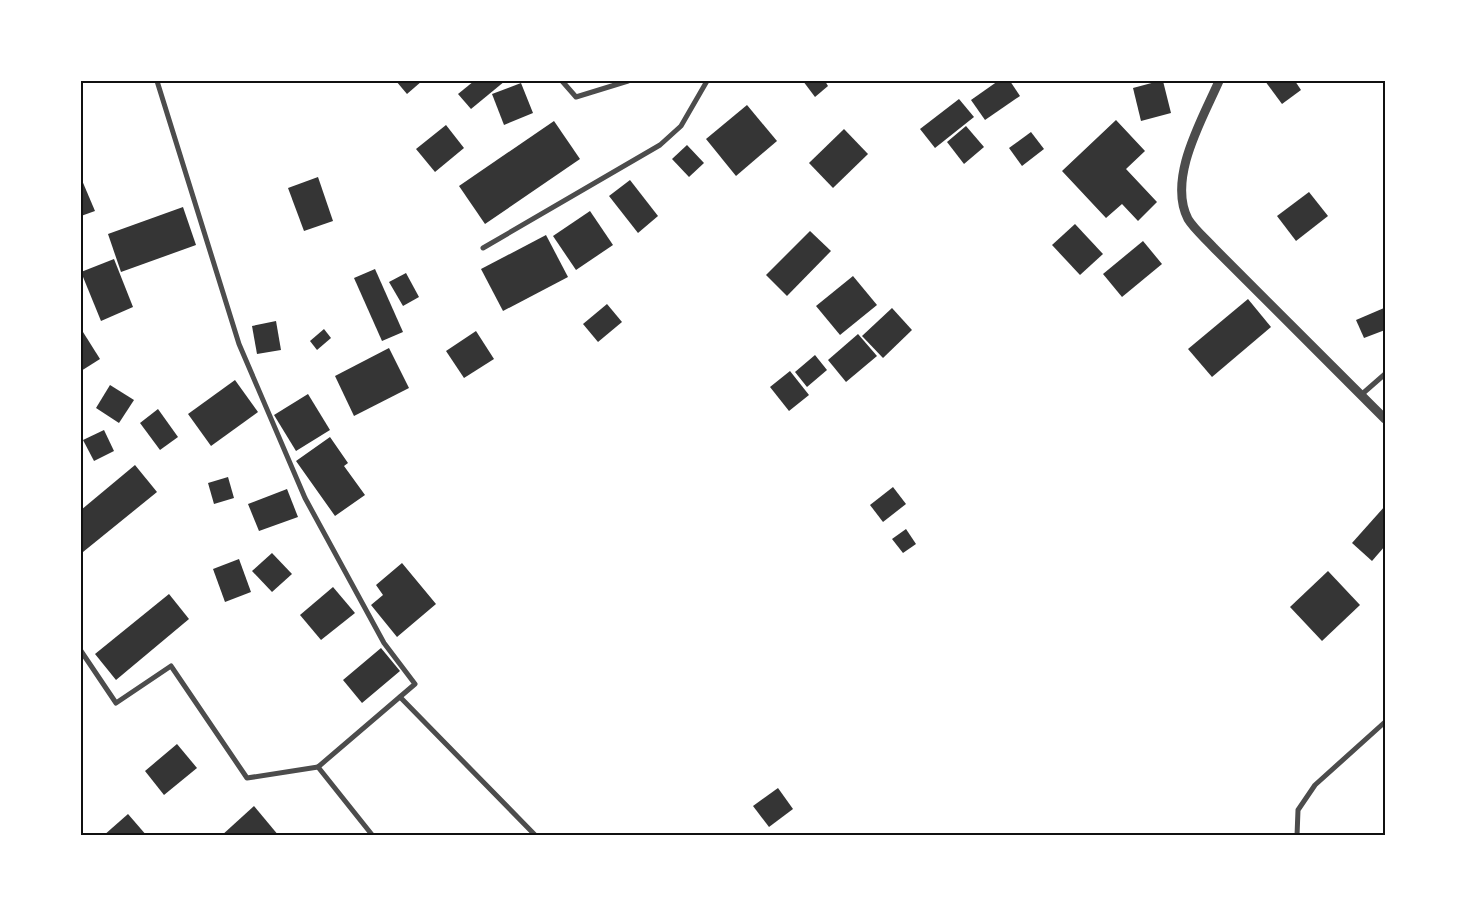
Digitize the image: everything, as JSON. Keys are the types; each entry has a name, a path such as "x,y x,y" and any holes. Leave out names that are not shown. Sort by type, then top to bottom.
{"street":[{"path":"81,651 116,703 171,666 247,778 318,767 415,684 384,642 304,498 239,344 157,81"},
{"path":"562,81 576,97 628,81"},
{"path":"484,248 650,153 682,126 707,81"},
{"path":"1220,81 1186,156 1182,190 1188,219 1214,248 1385,419"},
{"path":"1361,395 1385,374"},
{"path":"400,697 536,836"},
{"path":"1297,836 1298,810 1315,785 1385,722"},
{"path":"318,767 373,836"}],"building":[{"path":"396,81 422,81 407,94"},
{"path":"474,81 505,81 471,109 458,94"},
{"path":"803,81 825,81 828,86 815,97"},
{"path":"998,81 1010,81 1020,96 985,120 971,100"},
{"path":"1163,81 1171,113 1141,121 1133,88"},
{"path":"1265,81 1295,81 1301,90 1282,104"},
{"path":"521,83 533,113 504,125 492,94"},
{"path":"959,99 974,117 935,148 920,129"},
{"path":"747,105 777,141 736,176 706,139"},
{"path":"1116,120 1145,151 1126,169 1157,202 1138,221 1122,204 1106,218 1062,171"},
{"path":"554,121 580,159 485,224 459,186"},
{"path":"446,125 464,148 435,172 416,149"},
{"path":"966,126 984,147 964,164 947,142"},
{"path":"844,129 868,154 833,188 809,163"},
{"path":"1031,132 1044,149 1022,166 1009,148"},
{"path":"687,145 704,163 689,177 672,159"},
{"path":"318,177 333,221 304,231 288,188"},
{"path":"81,178 95,211 81,216"},
{"path":"630,180 658,216 638,233 609,196"},
{"path":"1309,192 1328,216 1296,241 1277,216"},
{"path":"183,207 196,245 121,272 108,234"},
{"path":"590,211 613,245 576,270 553,236"},
{"path":"1075,224 1103,254 1080,275 1052,245"},
{"path":"810,231 831,251 787,296 766,275"},
{"path":"546,235 568,277 503,311 481,269"},
{"path":"1143,241 1162,264 1122,297 1103,274"},
{"path":"114,259 133,307 101,321 81,272"},
{"path":"375,269 403,332 382,341 354,278"},
{"path":"406,273 419,297 403,306 389,282"},
{"path":"853,276 877,305 840,335 816,306"},
{"path":"1248,299 1271,327 1212,377 1188,349"},
{"path":"607,304 622,322 598,342 583,324"},
{"path":"892,308 912,330 883,358 862,336"},
{"path":"1384,308 1385,330 1364,338 1356,320"},
{"path":"276,321 281,350 257,354 252,326"},
{"path":"324,329 331,338 317,350 310,341"},
{"path":"476,331 494,359 464,378 446,351"},
{"path":"83,332 100,359 81,371 81,333"},
{"path":"858,334 877,356 846,382 828,360"},
{"path":"389,348 409,388 354,416 335,376"},
{"path":"815,355 827,370 807,387 795,372"},
{"path":"790,371 809,395 789,411 770,387"},
{"path":"235,380 258,412 211,446 188,414"},
{"path":"110,385 134,400 119,423 96,408"},
{"path":"308,394 330,430 296,451 274,415"},
{"path":"158,409 178,437 160,450 140,423"},
{"path":"104,430 114,451 94,461 83,440"},
{"path":"330,437 348,463 344,466 365,495 335,516 296,461"},
{"path":"135,465 157,492 83,552 81,550 81,510"},
{"path":"228,477 234,498 214,504 208,483"},
{"path":"893,487 906,504 883,522 870,505"},
{"path":"287,489 298,517 259,531 248,504"},
{"path":"1385,506 1385,546 1372,561 1352,543"},
{"path":"906,529 916,544 903,553 892,539"},
{"path":"272,553 292,574 272,592 252,571"},
{"path":"239,559 251,592 225,602 213,569"},
{"path":"402,563 436,604 397,637 371,605 383,595 376,585"},
{"path":"1328,571 1360,605 1322,641 1290,607"},
{"path":"333,587 355,613 321,640 300,615"},
{"path":"169,594 189,619 116,680 95,654"},
{"path":"381,648 400,671 362,703 343,680"},
{"path":"177,744 197,768 164,795 145,771"},
{"path":"778,788 793,809 769,827 753,806"},
{"path":"254,806 279,836 221,836"},
{"path":"128,814 147,836 103,836"}]}
